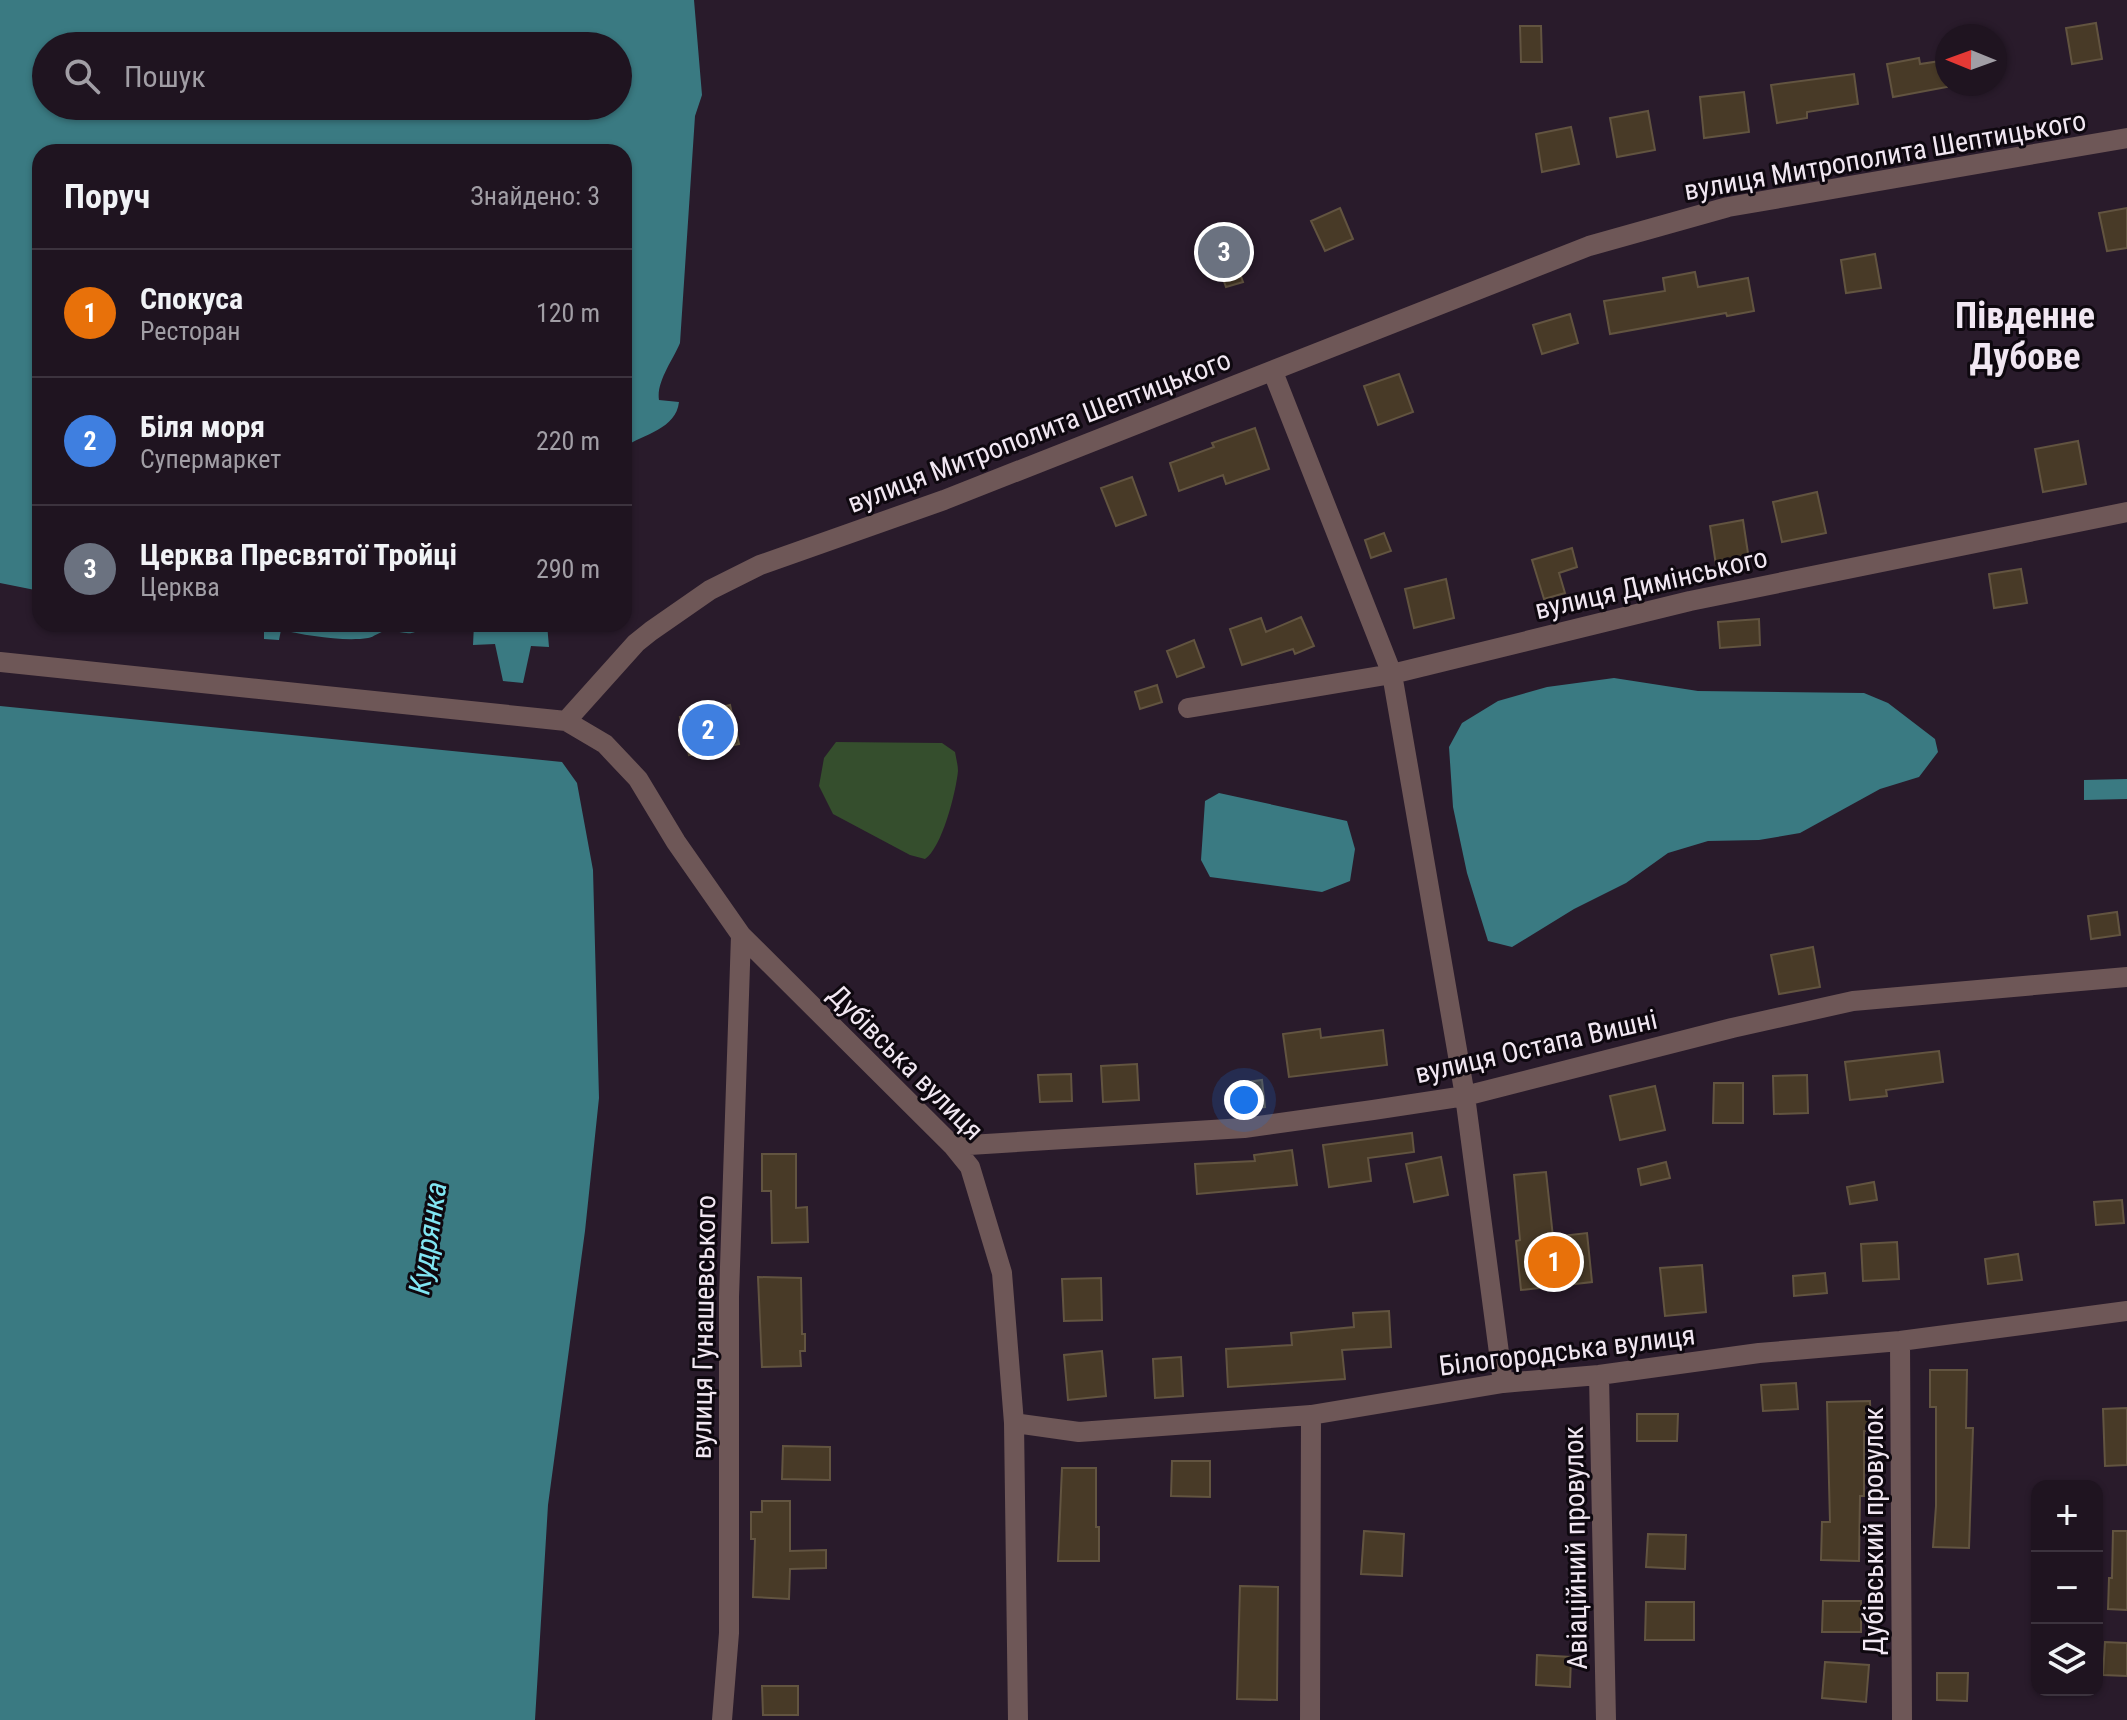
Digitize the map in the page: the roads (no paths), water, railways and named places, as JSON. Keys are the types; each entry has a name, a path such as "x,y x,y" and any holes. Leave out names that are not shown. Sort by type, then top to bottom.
{"street":[{"name":"вулиця Митрополита Шептицького","path":"566,721 636,643 710,590 760,565 944,500 1589,246 1728,207 2127,138"},
{"path":"1273,372 1392,674 1465,1096 1503,1383"},
{"name":"вулиця Димінського","path":"1188,708 1392,674 1690,601 2127,512"},
{"path":"0,662 566,721"},
{"name":"Дубівська вулиця","path":"566,721 605,744 638,779 676,842 741,935 953,1146 970,1167 1002,1273 1014,1423 1018,1720"},
{"name":"вулиця Гунашевського","path":"722,1720 729,1633 729,1297 741,935"},
{"name":"вулиця Остапа Вишні","path":"953,1146 1244,1128 1465,1096 1732,1028 1853,1001 2127,977"},
{"name":"Білогородська вулиця","path":"1014,1423 1079,1432 1311,1415 1503,1383 1599,1375 1759,1353 1900,1341 2127,1311"},
{"name":"Дубівський провулок","path":"1900,1341 1902,1720"},
{"name":"Авіаційний провулок","path":"1599,1375 1606,1720"},
{"path":"1310,1720 1311,1415"}],"water":[{"path":"0,0 694,0 702,95 695,116 680,343 662,379 659,393 659,400 679,402 677,411 666,425 632,443 632,144 32,144 32,589 0,583"},
{"path":"264,632 281,632 279,640 264,639"},
{"path":"293,632 382,632 358,639"},
{"path":"474,632 548,632 549,647 531,646 523,683 503,681 495,644 473,645"},
{"path":"1614,678 1698,691 1864,693 1888,703 1935,739 1938,752 1919,777 1880,789 1800,833 1759,840 1708,841 1668,853 1626,883 1574,909 1512,947 1488,941 1467,873 1453,807 1449,747 1462,723 1498,701 1547,687"},
{"name":"Кудрянка","path":"0,706 562,762 577,783 593,870 599,1098 585,1231 548,1505 535,1720 0,1720"},
{"path":"2127,779 2127,799 2084,800 2084,780"},
{"path":"1219,793 1347,821 1355,849 1350,881 1322,892 1210,877 1201,860 1205,801"}],"place":[{"name":"Церква Пресвятої Тройці","path":"1224,252"},
{"name":"Біля моря","path":"708,730"},
{"name":"Спокуса","path":"1554,1262"}],"district":[{"name":"Південне Дубове","path":"2025,336"}]}
